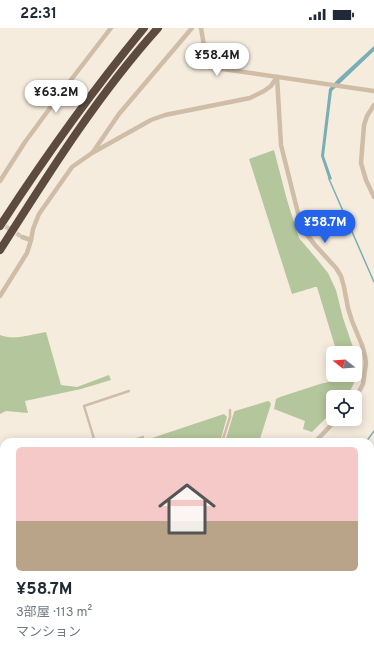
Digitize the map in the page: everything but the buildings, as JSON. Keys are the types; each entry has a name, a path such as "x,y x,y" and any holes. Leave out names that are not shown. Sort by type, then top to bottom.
{"highway":[{"path":"0,226 62,134 120,57 144,28"},
{"path":"0,250 51,169 79,128 127,64 158,28"}],"street":[{"path":"0,181 25,142 111,28"},
{"path":"92,153 119,114 192,28"},
{"path":"201,28 206,63 209,67 374,91"},
{"path":"0,296 27,253 33,228 39,214 72,167 92,153 151,120 165,115 250,98 264,92 271,86 277,77"},
{"path":"277,77 281,145 300,219 304,231 336,268 341,276 348,308 365,356 366,363 363,384 360,390"},
{"path":"374,105 367,116 364,125 361,163 366,180 374,197"},
{"path":"22,237 31,240"},
{"path":"319,438 330,426"}],"lane":[{"path":"95,438 84,406 129,391"},
{"path":"223,438 230,416 230,410"}],"green space":[{"path":"274,150 299,238 328,273 336,290 343,318 353,346 335,346 317,287 292,294 249,159"},
{"path":"46,332 61,385 77,387 109,375 111,380 81,389 25,401 28,413 6,411 0,414 0,335 5,337 17,337"},
{"path":"329,382 355,382 351,390 326,390 326,418 312,432 303,429 305,421 274,409 276,399"},
{"path":"268,401 270,402 271,404 260,438 226,438 235,411"},
{"path":"224,414 227,417 221,438 152,438"}],"water":[{"path":"374,46 374,51 332,91 324,156 332,179 329,180 321,156 329,89"}],"waterway":[{"path":"329,179 374,282"},
{"path":"369,438 374,431"}],"tunnel":[{"path":"0,223 22,237"}]}
